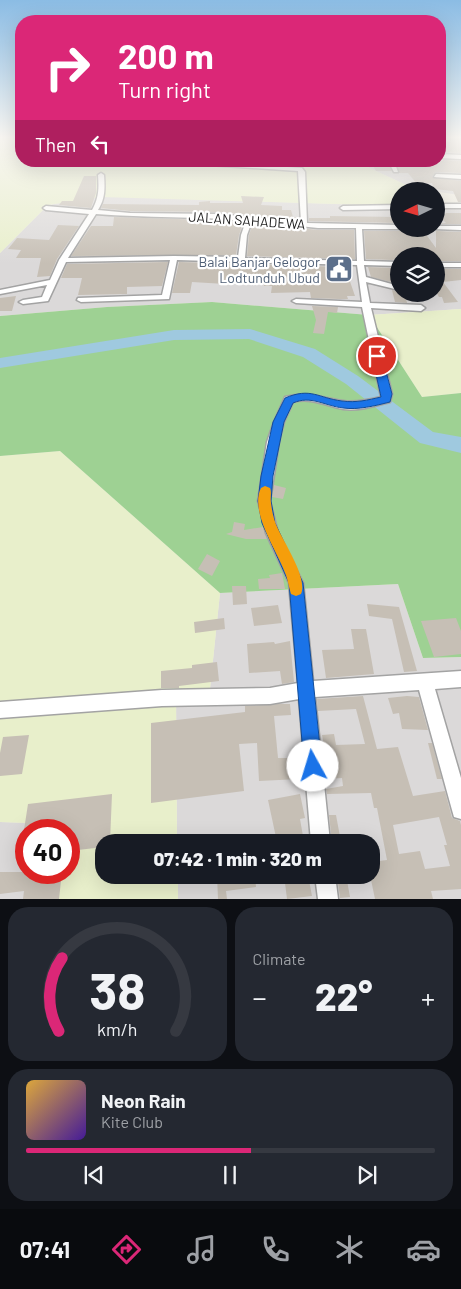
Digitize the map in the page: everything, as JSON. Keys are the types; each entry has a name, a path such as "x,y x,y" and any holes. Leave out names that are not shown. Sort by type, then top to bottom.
{"street":[{"path":"23,302 45,299 64,260 94,213 102,190 101,180"},
{"path":"302,180 304,224"},
{"path":"445,206 461,206"},
{"path":"343,208 390,207"},
{"name":"JALAN SAHADEWA","path":"46,208 94,213 217,216 304,224 390,227"},
{"path":"241,259 244,236 250,220"},
{"path":"320,834 296,583 272,532 264,501 273,442 279,422 289,400 297,397 311,396 341,404 359,406 386,399 387,394 366,306 359,227"},
{"path":"445,228 461,228"},
{"path":"64,260 174,258 390,264"},
{"path":"81,300 166,297 174,258"},
{"path":"445,265 461,265"},
{"path":"363,279 377,280 390,287"},
{"path":"0,292 53,282"},
{"path":"296,301 421,308"},
{"path":"0,710 162,698 270,696 306,690 461,679"},
{"path":"425,682 461,810"},
{"path":"326,884 328,899"}],"shaded area":[{"path":"395,180 461,180 461,195 445,193 445,182 400,182"},
{"path":"101,196 390,206 390,238 445,238 445,207 461,208 461,309 369,315 212,302 107,307 0,316 0,253 48,205"},
{"path":"398,584 423,658 461,657 461,899 178,899 178,884 380,884 380,834 177,834 176,692 210,689 220,593"},
{"path":"0,822 15,823 15,884 36,884 49,899 0,899"}],"green space":[{"path":"0,180 395,180 400,182 390,182 390,206 101,197 48,205 0,253"},
{"path":"212,302 369,315 422,397 461,393 461,657 423,658 398,584 220,593 60,451 0,456 0,316 107,307"},
{"path":"461,309 461,393 422,397 369,315"},
{"path":"60,451 220,593 210,689 176,692 177,834 95,834 95,884 178,884 178,899 49,899 51,884 80,884 80,819 15,819 15,823 0,822 0,456"}],"building":[{"path":"82,180 96,180 96,193 91,208 59,205 62,201 73,201"},
{"path":"414,180 461,181 461,202 458,202 453,191 445,190 445,182 415,182"},
{"path":"241,196 264,197 261,205 282,206 282,210 291,210 293,217 299,217 299,220 217,212 130,211 101,208 103,204 199,205 199,202 210,201 210,203 243,203"},
{"path":"461,213 461,224 445,224 446,214"},
{"path":"330,216 390,217 390,223 309,221 309,218 330,218"},
{"path":"114,217 243,223 236,255 71,256 91,226 113,226"},
{"path":"253,223 318,230 354,230 355,259 247,256 249,235"},
{"path":"58,225 79,226 57,259 50,276 37,277 41,258 16,258 21,250 8,249 17,238 49,240"},
{"path":"364,231 390,231 390,238 429,238 435,247 390,247 390,260 366,259"},
{"path":"445,231 461,232 461,261 445,261 445,247 436,247 436,238 445,238"},
{"path":"168,262 162,286 127,287 127,294 78,295 82,278 61,278 67,264"},
{"path":"179,262 345,267 355,296 347,296 348,299 311,298 310,292 271,293 272,286 264,286 263,280 249,278 226,278 225,284 192,282 190,293 172,293"},
{"path":"368,267 390,268 390,282 371,277"},
{"path":"445,269 461,269 461,280 445,282"},
{"path":"445,285 458,302 445,302"},
{"path":"16,296 12,311 0,311 0,298"},
{"path":"312,306 338,307 337,313 328,312 324,334 313,333 316,320"},
{"path":"274,485 286,488 283,499 272,497"},
{"path":"234,522 245,524 244,530 263,527 267,539 246,539 226,534 232,532"},
{"path":"207,554 220,561 212,576 198,569"},
{"path":"282,573 285,589 259,589 258,579 270,578 269,575"},
{"path":"232,586 246,586 247,604 233,605"},
{"path":"367,604 399,607 417,671 404,672 392,619 369,616"},
{"path":"278,605 282,623 254,626 251,608"},
{"path":"224,618 225,629 195,633 194,622"},
{"path":"456,618 461,631 461,654 434,657 421,621"},
{"path":"351,629 366,629 374,674 326,678 322,650 354,649"},
{"path":"290,641 294,682 282,684 280,671 249,673 247,644 274,642 275,644"},
{"path":"217,662 219,681 179,686 179,688 161,688 161,671 192,668 192,665"},
{"path":"363,696 377,749 398,747 413,796 445,791 452,818 460,821 461,825 461,889 431,891 433,899 375,899 372,884 380,884 380,861 387,860 377,808 374,808 371,793 327,794 326,789 343,786 342,778 325,779 322,750 325,750 322,735 334,734 336,745 365,744 356,709 318,711 317,699","holes":["439,817 447,845 444,845 450,866 425,869 420,851 399,854 393,825"]},
{"path":"419,697 428,730 402,729 399,713 393,714 388,698"},
{"path":"290,704 291,715 274,716 278,758 297,758 299,779 259,781 257,743 239,744 244,791 151,803 151,723 245,712 245,706"},
{"path":"29,735 22,774 0,776 0,753 3,737"},
{"path":"428,743 432,743 442,779 437,779"},
{"path":"112,794 110,834 95,834 95,848 80,850 80,819 26,819 28,804"},
{"path":"300,794 305,818 300,819 303,834 275,834 268,800"},
{"path":"329,815 336,815 340,834 331,834"},
{"path":"0,872 15,872 15,884 61,884 59,899 23,899 24,891 0,894"},
{"path":"217,884 256,884 256,887 226,891 227,899 218,899"},
{"path":"285,884 310,884 312,896 287,899"},
{"path":"338,884 348,884 350,897 340,898"}],"waterway":[{"path":"0,363 174,335 250,334 309,353 352,380 427,438 461,445"}],"slow traffic":[{"path":"265,491 264,501 268,523 294,576 296,589"}],"place":[{"name":"Balai Banjar Gelogor Lodtunduh Ubud","path":"339,269"}],"route":[{"path":"313,766 296,583 268,523 264,501 267,476 273,442 279,422 289,400 297,397 311,396 341,404 359,406 386,399 387,394 377,356"}]}
